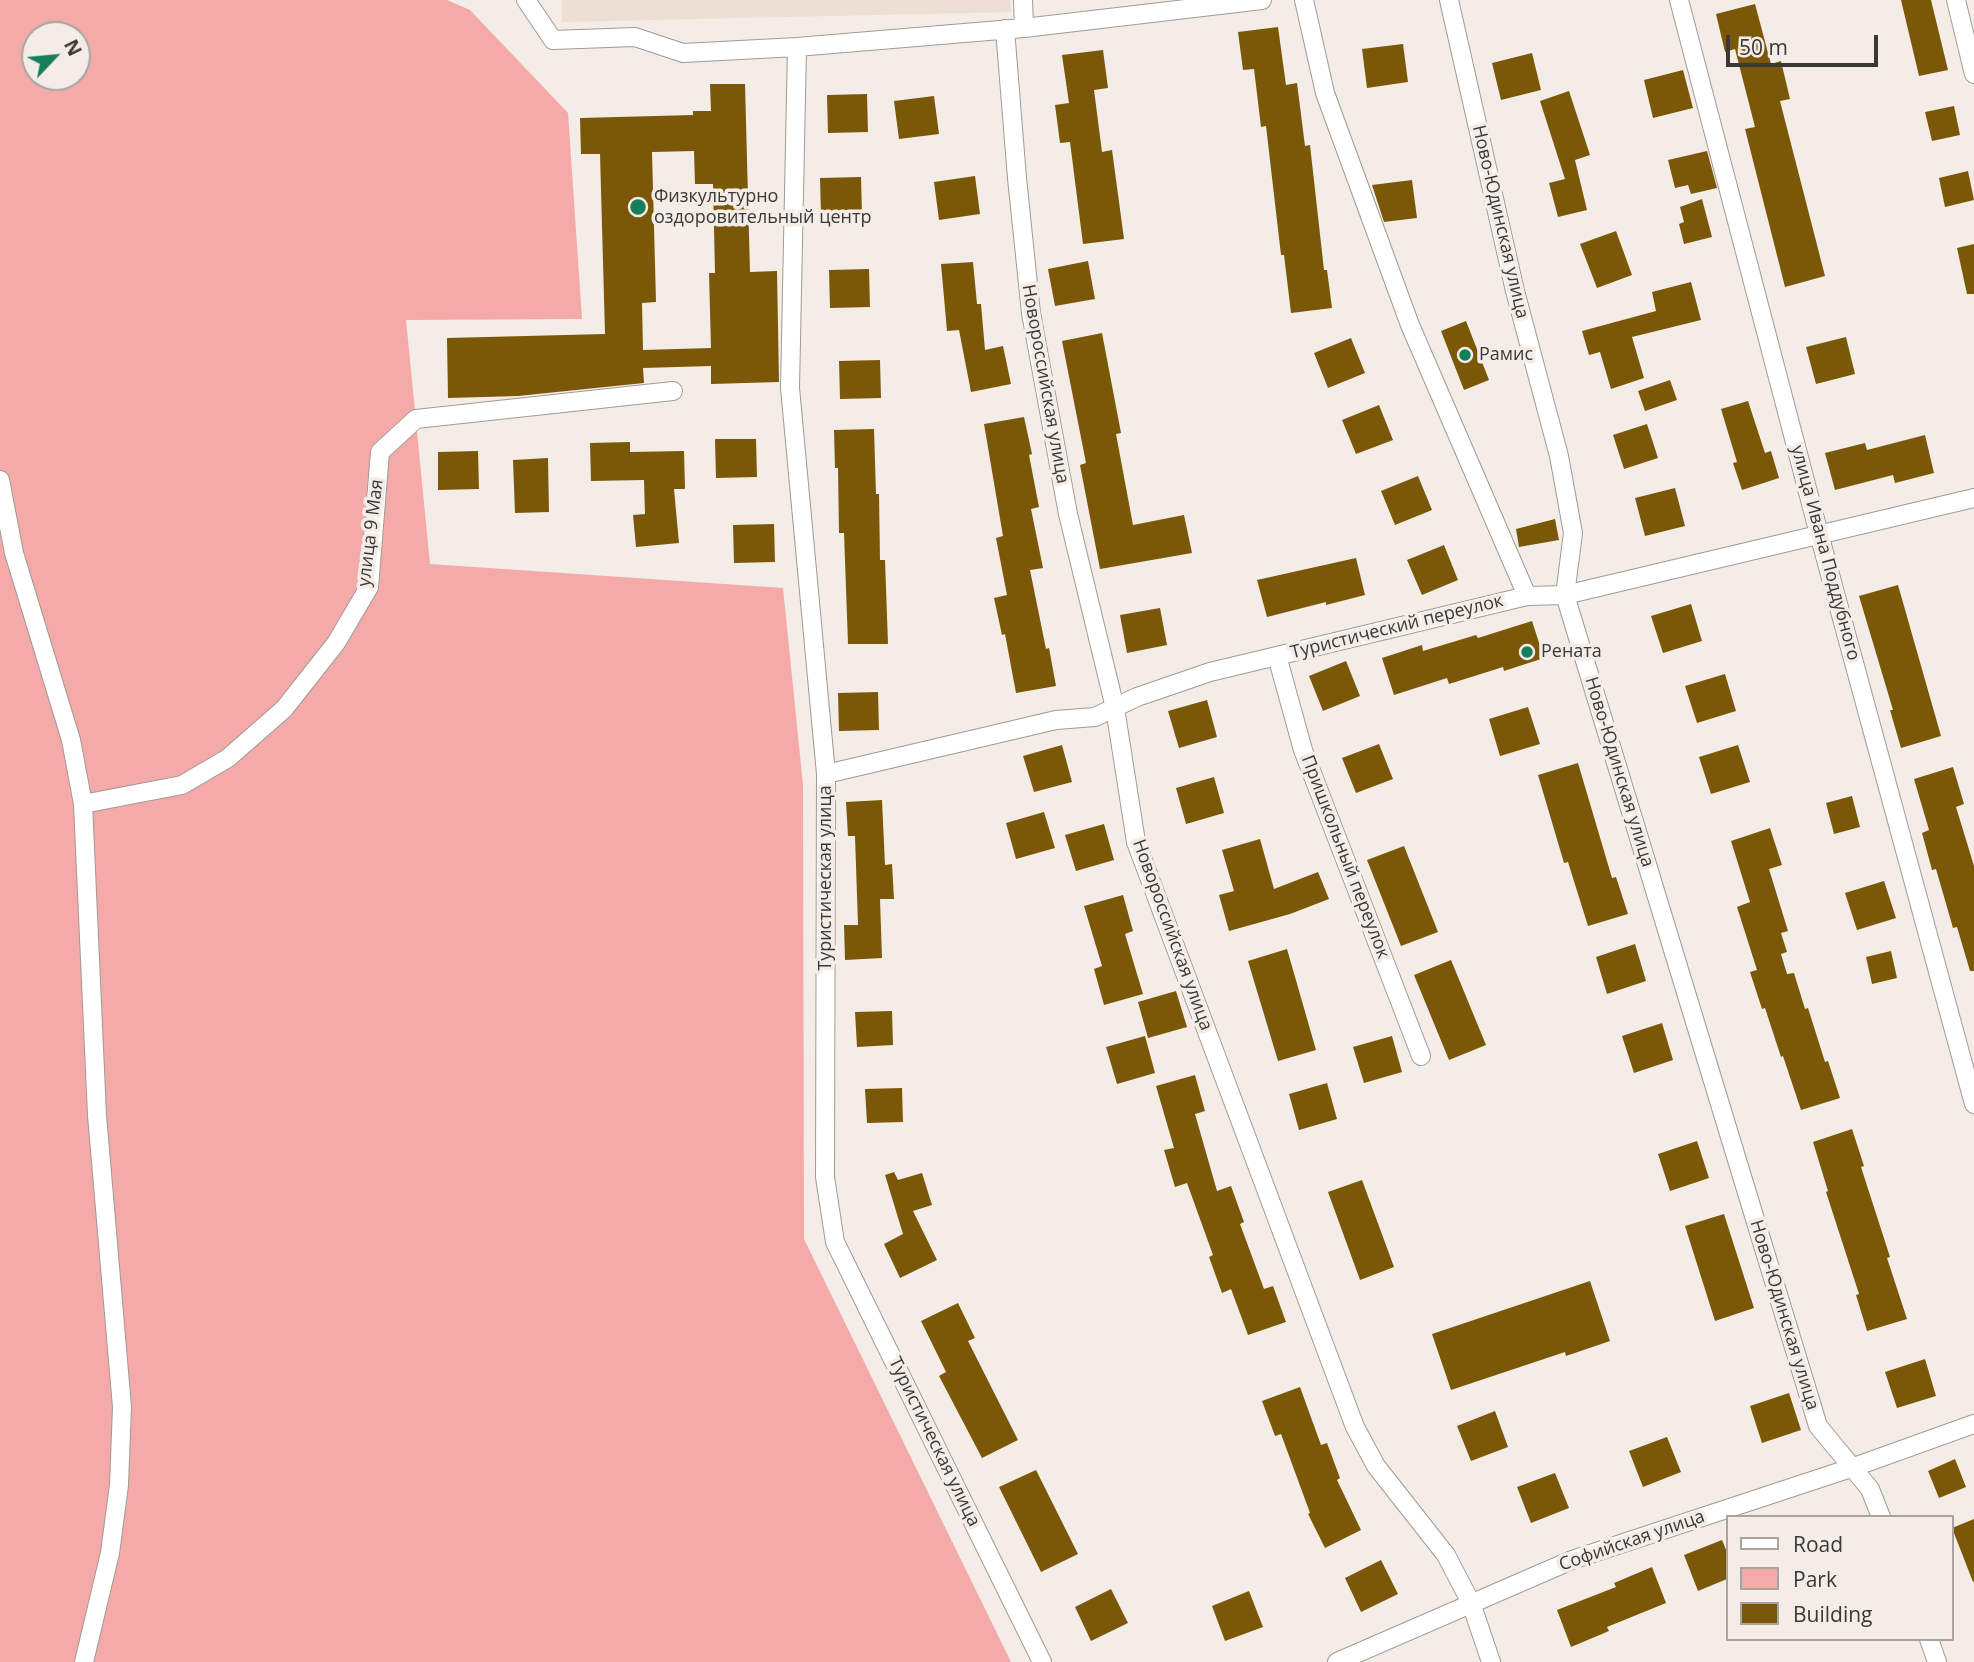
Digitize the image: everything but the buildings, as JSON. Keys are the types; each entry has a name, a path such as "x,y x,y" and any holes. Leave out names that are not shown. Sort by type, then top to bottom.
{"street":[{"path":"526,0 553,40 635,37 683,53 797,47 1024,28 1262,0"},
{"path":"1023,0 1024,28"},
{"path":"1304,0 1325,93 1410,325 1527,596"},
{"name":"Ново-Юдинская улица","path":"1450,0 1515,290 1559,456 1573,533 1566,594 1818,1426 1870,1489 1880,1515"},
{"name":"улица Ивана Поддубного","path":"1679,0 1819,534 1974,1104"},
{"path":"1956,0 1974,74"},
{"name":"Новороссийская улица","path":"1005,29 1031,313 1068,514 1115,708 1136,842 1355,1427 1376,1466 1446,1555 1471,1603 1491,1662"},
{"name":"Туристическая улица","path":"797,47 790,388 826,774 825,1177 835,1242 1042,1662"},
{"name":"улица 9 Мая","path":"83,804 182,785 228,758 284,709 335,643 369,587 380,452 416,419 673,391"},
{"path":"0,480 15,553 71,740 83,804 97,1115 122,1408 119,1485 110,1553 84,1662"},
{"name":"Туристический переулок","path":"826,774 1056,720 1095,717 1137,697 1210,672 1527,596 1566,594 1974,498"},
{"name":"Пришкольный переулок","path":"1277,656 1303,750 1421,1056"},
{"name":"Софийская улица","path":"1337,1662 1572,1560 1854,1467 1974,1424"},
{"path":"1929,1641 1937,1662"}],"shaded area":[{"path":"562,0 1010,0 1011,12 562,22"}],"green space":[{"path":"0,0 447,0 470,10 568,113 582,319 406,320 430,564 783,588 803,785 804,1239 1011,1662 0,1662"}],"place":[{"name":"Физкультурно оздоровительный центр","path":"638,207"},
{"name":"Рамис","path":"1465,355"},
{"name":"Рената","path":"1527,652"}]}
